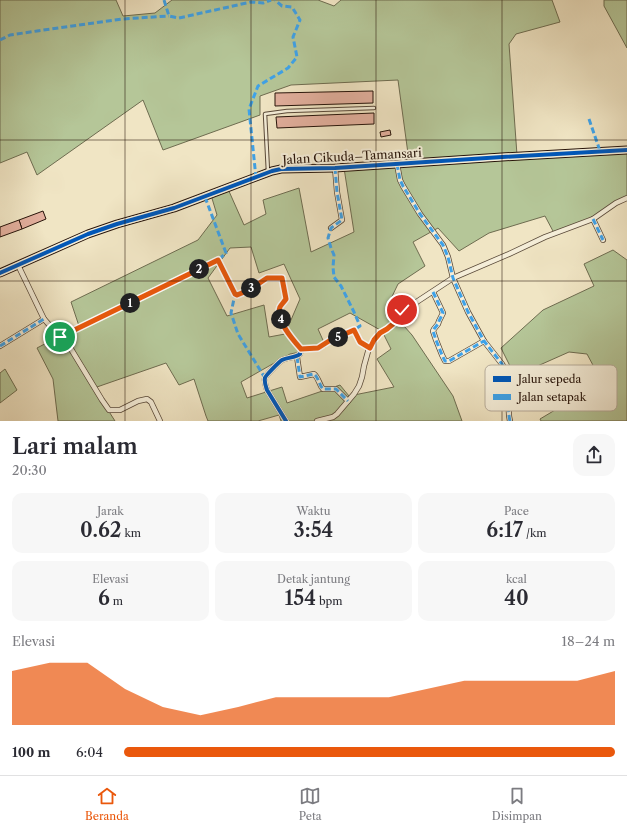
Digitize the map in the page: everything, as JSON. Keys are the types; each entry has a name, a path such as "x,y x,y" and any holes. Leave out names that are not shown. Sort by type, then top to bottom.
{"street":[{"name":"Jalan Cikuda–Tamansari","path":"0,274 88,234 174,208 281,169 334,168 627,150"},
{"path":"397,164 400,180 403,186 420,214 443,245 448,257 453,278 468,312 484,341 503,365"},
{"path":"331,228 342,220 334,168"},
{"path":"317,421 333,417 348,401 359,386 364,366 374,340 380,333 393,324 402,310 416,303 453,278 545,237 593,219 616,203 627,198"},
{"path":"593,219 603,240"},
{"path":"60,337 218,260 235,294 237,295 249,290 267,278 282,278 286,299 280,308 280,316 284,327 301,349"},
{"path":"18,265 44,319 67,343 109,410 120,410 138,401 147,399 152,402 160,421"},
{"path":"433,292 444,313 438,321 434,331 436,340 445,361 449,361 484,341"},
{"path":"0,346 44,319"},
{"path":"301,349 318,348 329,341 354,330 360,342 370,348"},
{"path":"286,421 267,390 265,378 267,374 272,371 282,360 297,356 300,354 301,349"},
{"path":"297,356 300,377 314,374 317,376 320,386 323,389 336,389 348,401"},
{"path":"508,411 510,421"}],"lane":[{"path":"268,173 265,114 287,111 374,108"}],"green space":[{"path":"0,0 116,0 123,16 155,13 172,0 318,0 334,6 341,0 552,0 560,22 516,34 509,44 517,155 627,150 627,197 582,224 554,233 545,216 489,233 459,251 438,228 413,242 425,266 398,284 387,307 412,335 453,396 462,421 281,421 279,415 258,421 208,421 194,379 179,385 166,363 94,388 115,421 58,421 53,379 37,348 79,326 71,302 198,240 217,215 211,195 228,189 244,225 266,214 263,200 299,188 311,252 354,232 344,168 409,161 398,80 291,85 260,96 260,115 163,150 143,100 37,175 27,152 0,163","holes":["251,247 259,273 284,264 300,299 285,334 269,337 264,305 227,316 208,278 230,248","350,313 382,331 391,349 377,359 394,387 349,396 340,385 287,403 282,387 247,398 241,382 290,354 326,347 318,329"]},
{"path":"604,0 627,0 627,48 604,6"},
{"path":"613,250 627,260 627,421 541,421 540,419 553,411 617,411 617,365 593,365 587,354 569,352 540,365 510,365 501,348 543,310 594,286 584,264"},
{"path":"5,369 17,390 0,403 0,373"}],"building":[{"path":"373,91 373,103 275,106 275,93"},
{"path":"374,113 374,124 277,128 276,117"},
{"path":"390,130 391,135 381,137 380,132"},
{"path":"43,211 46,219 22,229 19,220"},
{"path":"19,220 22,229 0,237 0,227"}],"marked path":[{"path":"164,0 169,16 179,18 251,2 263,3 271,0"},
{"path":"256,178 249,109 258,86 288,68 297,57 293,37 300,20 292,7 282,6 275,0"},
{"path":"0,40 10,35 37,31 122,19 169,16"},
{"path":"589,119 600,151"},
{"path":"397,164 400,180 403,186 420,214 443,245 448,257 453,278 468,312 484,341 503,365"},
{"path":"335,168 337,192 342,220 331,228 328,238 334,255 334,277 341,286 360,326 354,330"},
{"path":"205,197 226,253 218,260"},
{"path":"593,219 603,240"},
{"path":"234,292 235,294 231,313 238,334 265,378"},
{"path":"433,292 443,313 433,331 445,361 449,361 484,341"},
{"path":"0,346 44,319"},
{"path":"301,349 318,348 329,341 354,330 360,342 369,348"},
{"path":"297,357 300,377 314,374 323,389 336,389 348,401"},
{"path":"509,411 510,421"}],"cycle path":[{"path":"0,273 88,234 174,208 272,171 281,169 335,168 627,150"},
{"path":"60,337 218,260 235,294 237,295 267,279 282,278 286,299 280,307 280,318 286,330 301,349 300,354 284,359 267,374 265,384 267,390 286,421"}],"route":[{"path":"60,337 218,260 235,294 237,295 249,290 267,278 282,278 286,299 280,308 280,316 284,327 301,349 318,348 329,341 354,330 360,342 370,348 380,333 393,324 402,310"}]}
